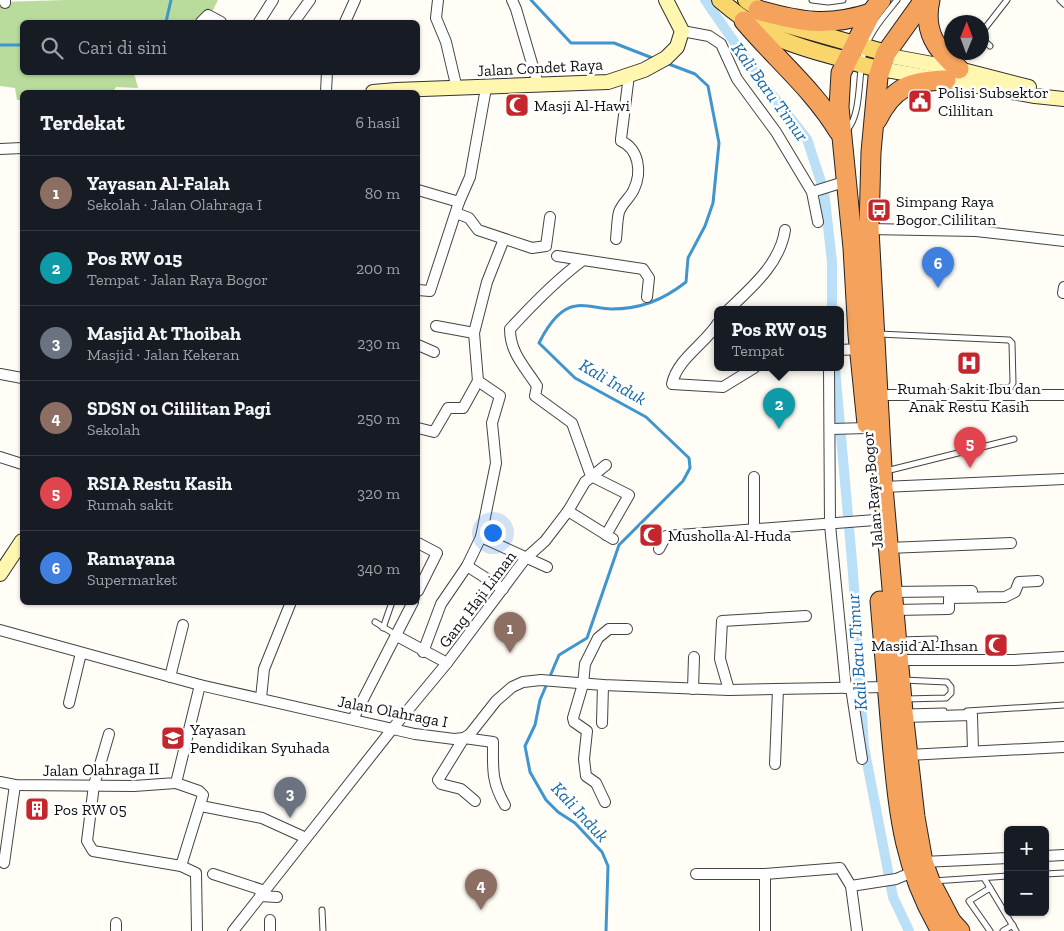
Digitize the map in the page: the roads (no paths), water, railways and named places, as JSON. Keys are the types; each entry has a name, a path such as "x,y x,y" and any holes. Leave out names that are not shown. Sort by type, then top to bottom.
{"highway":[{"path":"870,58 924,0"},
{"path":"870,124 897,91 921,82 952,75 931,37 928,17 930,0"},
{"path":"749,10 815,22 845,21 876,7"},
{"path":"870,58 876,7"},
{"path":"749,10 767,48 816,97 841,135"},
{"name":"Jalan Raya Bogor","path":"941,931 911,876 899,817 894,683 874,520 867,428 854,344 840,183 841,135 839,107 841,73 870,58 869,229 854,344 877,395 888,548 899,660 894,683 903,709 915,817 911,876 960,931"}],"main road":[{"path":"720,0 749,10 790,44 870,58"}],"street":[{"path":"260,20 274,0"},
{"path":"295,20 310,0"},
{"path":"346,20 355,0"},
{"path":"438,0 436,18 446,42 457,89"},
{"path":"512,0 538,84"},
{"path":"666,0 682,31 709,36 721,44 737,79 776,132 814,192 818,222"},
{"path":"203,20 208,15 217,20"},
{"name":"Jalan Condet Raya","path":"396,90 608,82 644,70 666,58 677,47 682,31"},
{"path":"870,58 895,57 952,75 1064,98"},
{"path":"326,75 326,90"},
{"path":"616,239 619,211 635,188 638,165 636,152 631,146 621,141 629,75"},
{"path":"420,290 430,291 459,202 470,177 486,88"},
{"path":"0,149 20,148"},
{"path":"814,192 840,183"},
{"path":"420,191 459,202"},
{"path":"456,213 469,218 478,230 532,248 546,246 550,217"},
{"path":"869,229 976,231 1064,241"},
{"path":"732,306 754,286 774,260 782,246 785,230"},
{"path":"420,428 434,432 448,408 463,408 478,380 474,333 486,282 504,239"},
{"path":"557,256 643,269 648,278 647,297"},
{"path":"568,511 610,537 629,495 591,476 572,423 535,396 537,386 516,358 511,346 510,329 562,275 582,261"},
{"path":"1064,287 1064,293"},
{"path":"436,326 474,333"},
{"path":"714,329 690,354 672,384 723,387 749,371"},
{"path":"420,346 434,352"},
{"path":"829,371 833,429 830,525 862,759"},
{"path":"0,374 20,378"},
{"path":"423,652 441,604 467,566 481,537 496,463 492,423 500,396 478,380"},
{"path":"877,395 1064,395"},
{"path":"833,429 867,428"},
{"path":"0,456 20,463"},
{"name":"Gang Haji Liman","path":"233,931 393,728 447,664 525,559 545,540 568,511 582,486 591,476 606,465"},
{"path":"754,477 754,530"},
{"path":"883,480 1064,479"},
{"path":"659,549 666,536 830,525 874,520"},
{"path":"481,537 525,559 547,567"},
{"path":"888,548 1011,543"},
{"path":"0,574 20,544"},
{"path":"420,544 437,553 420,587"},
{"path":"467,566 503,589"},
{"path":"893,601 949,609 949,598 1005,597 1015,592 1020,582 1038,580"},
{"path":"893,601 975,591"},
{"path":"261,698 264,670 290,605"},
{"path":"353,719 412,605"},
{"path":"729,690 720,659 722,621 806,616"},
{"path":"170,676 183,625"},
{"path":"605,802 596,783 586,776 584,770 587,731 574,722 583,684 585,664 598,638 609,629 627,628"},
{"name":"Jalan Olahraga I","path":"0,630 200,685 393,728 454,739 464,738 470,734 496,701 512,687 524,682 541,680 604,686 729,690 853,688 894,683"},
{"path":"397,636 447,664"},
{"path":"69,703 81,653"},
{"path":"692,689 694,657"},
{"path":"899,660 1014,660 1064,657"},
{"name":"Jalan Olahraga II","path":"0,782 15,784 94,785 176,783 200,685"},
{"path":"602,723 604,686"},
{"path":"775,764 778,689"},
{"path":"903,709 972,715 973,751"},
{"path":"109,734 94,785 87,841 93,851 182,866 196,873 198,877 195,898 196,931"},
{"path":"475,801 461,789 441,784 438,780 464,738 493,742 492,771 495,787 505,805"},
{"path":"908,755 1064,747"},
{"path":"176,783 199,791 203,795 182,866"},
{"path":"4,863 15,784"},
{"path":"201,806 262,818 306,838"},
{"path":"1049,856 1064,855"},
{"path":"851,886 1004,859"},
{"path":"696,874 765,874 838,868 843,870 851,886 857,931"},
{"path":"213,874 277,897"},
{"path":"764,931 765,874"}],"lane":[{"path":"812,0 828,2 843,0"},
{"path":"870,58 876,26 897,0"},
{"path":"989,23 1007,0"},
{"path":"1060,0 1064,4"},
{"path":"854,344 1007,339 1012,343 1013,382 1010,388 998,388"},
{"path":"883,480 1014,438"},
{"path":"383,628 391,605"},
{"path":"375,622 397,636"},
{"path":"897,640 935,639"},
{"path":"894,683 947,682 951,687 951,693 946,698 903,709"},
{"path":"903,709 990,710 1064,705"},
{"path":"1049,874 1064,873"},
{"path":"911,876 984,878 1004,876"},
{"path":"984,878 1014,929 1003,931"},
{"path":"990,888 969,901 990,931"},
{"path":"322,910 323,931"}],"waterway":[{"name":"Kali Induk","path":"166,20 171,0"},
{"name":"Kali Induk","path":"531,0 571,43 614,43 655,59"},
{"name":"Kali Baru Timur","path":"705,0 762,82 807,139 824,191 832,262 832,306"},
{"name":"Kali Induk","path":"0,45 20,45"},
{"name":"Kali Induk","path":"606,931 608,866 602,852 575,823 558,812 546,800 530,772 525,746 535,725 540,700 559,655 587,638 619,545 683,481 690,468 689,458 646,417 575,378 539,343 554,320 570,308 585,306 622,309 642,305 669,294 686,282 688,258 705,226 713,203 719,143 708,86 695,74 666,63"},
{"name":"Kali Baru Timur","path":"835,371 853,573 864,747 893,897 909,931"}],"place":[{"name":"Polisi Subsektor Cililitan","path":"920,101"},
{"name":"Masji Al-Hawi","path":"517,105"},
{"name":"Simpang Raya Bogor Cililitan","path":"879,210"},
{"name":"Ramayana","path":"938,288"},
{"name":"Rumah Sakit Ibu dan Anak Restu Kasih","path":"969,363"},
{"name":"Pos RW 015","path":"779,429"},
{"name":"RSIA Restu Kasih","path":"970,468"},
{"name":"Musholla Al-Huda","path":"651,535"},
{"name":"Masjid Al-Ihsan","path":"996,645"},
{"name":"Yayasan Al-Falah","path":"510,653"},
{"name":"Yayasan Pendidikan Syuhada","path":"173,738"},
{"name":"Pos RW 05","path":"37,809"},
{"name":"Masjid At Thoibah","path":"290,818"},
{"name":"SDSN 01 Cililitan Pagi","path":"481,910"}]}
